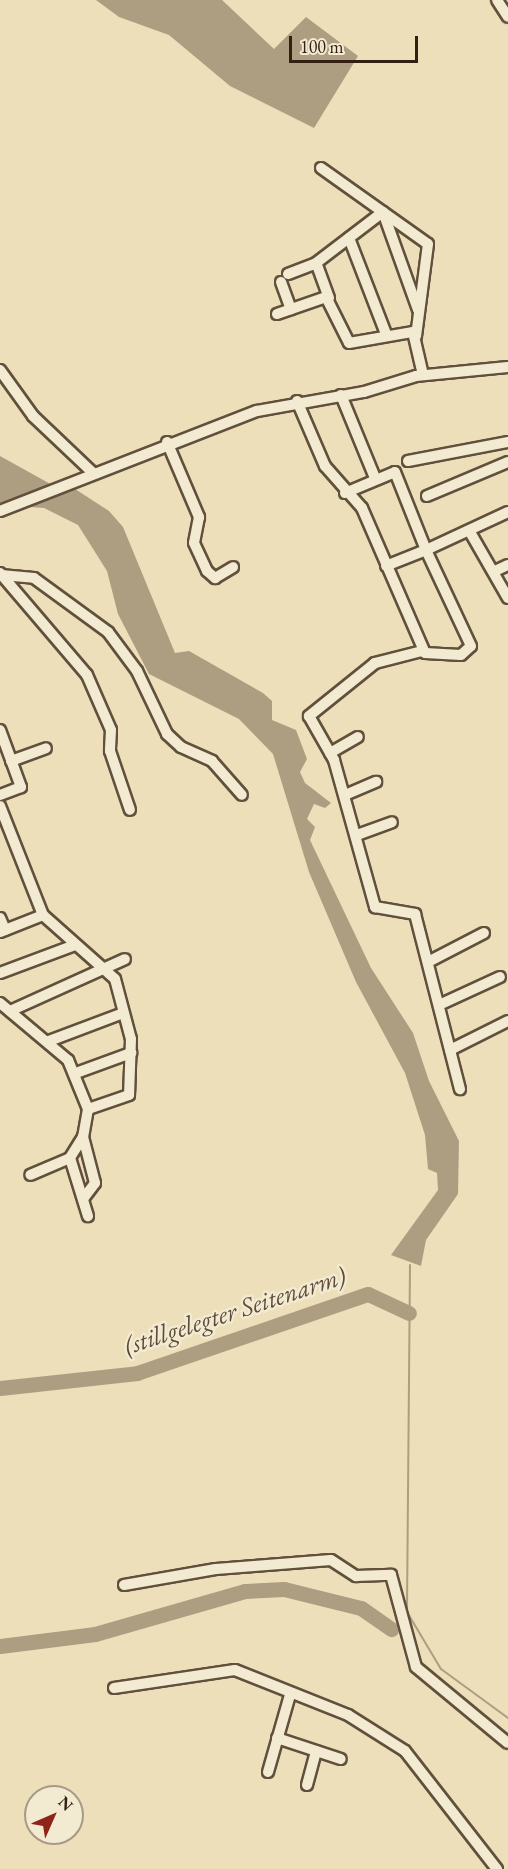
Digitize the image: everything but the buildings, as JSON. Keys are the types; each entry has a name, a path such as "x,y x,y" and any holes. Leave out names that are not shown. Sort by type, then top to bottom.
{"street":[{"path":"497,0 508,17"},
{"path":"321,168 428,244 416,336 423,375"},
{"path":"291,309 285,278 315,263 383,212"},
{"path":"383,212 419,311"},
{"path":"349,238 386,334"},
{"path":"315,263 348,342 386,334 416,336"},
{"path":"277,314 329,298"},
{"path":"4,509 167,442 297,401 341,395 423,375 508,367"},
{"path":"0,370 33,417 93,473"},
{"path":"341,395 375,478"},
{"path":"297,401 325,466 345,493 362,508 422,651"},
{"path":"167,442 199,517 194,543 207,571 215,578 233,567"},
{"path":"408,461 508,442"},
{"path":"427,496 508,462"},
{"path":"345,493 375,478 395,472 426,550 471,648 461,655 422,651 375,663 309,716 330,753 345,795 375,907 415,914 460,1089"},
{"path":"386,566 470,532 508,512"},
{"path":"470,532 495,571 508,598"},
{"path":"495,571 508,565"},
{"path":"1,574 34,578 108,632 137,671 167,734 181,747 212,761 242,795"},
{"path":"1,574 87,675 111,730 110,751 130,810"},
{"path":"0,730 21,787 0,795"},
{"path":"330,753 358,737"},
{"path":"11,761 46,748"},
{"path":"345,795 376,782"},
{"path":"0,806 43,915 75,945 109,970 123,1013 131,1053 129,1095 88,1109"},
{"path":"357,835 392,822"},
{"path":"0,918 2,931 43,915"},
{"path":"428,962 484,933"},
{"path":"0,973 75,945"},
{"path":"10,1011 109,970 125,959"},
{"path":"439,1005 500,977"},
{"path":"0,1003 48,1041 76,1073 88,1109 83,1137 70,1158 30,1175"},
{"path":"48,1041 123,1013"},
{"path":"450,1050 508,1021"},
{"path":"76,1073 131,1053"},
{"path":"83,1137 95,1183 83,1199"},
{"path":"70,1158 88,1216"},
{"path":"124,1585 216,1569 331,1560 356,1576 391,1575 416,1667 508,1743"},
{"path":"114,1688 224,1669 249,1673 290,1695 348,1716 398,1744 440,1790 496,1869"},
{"path":"268,1772 290,1695"},
{"path":"278,1738 341,1759"},
{"path":"307,1785 316,1751"}],"shaded area":[{"path":"96,0 222,0 274,49 306,17 358,56 314,128 230,86 169,35 119,17"},
{"path":"0,456 54,486 72,487 109,511 123,527 175,653 189,651 263,693 272,701 272,720 296,730 307,759 300,772 305,783 331,803 325,808 314,804 307,819 315,827 310,840 371,968 413,1033 429,1081 459,1141 458,1194 426,1240 421,1266 391,1255 438,1190 437,1173 428,1169 425,1135 405,1073 356,982 309,872 273,754 239,719 149,674 118,614 107,571 78,525 44,508 0,505"}],"waterway":[{"path":"410,1265 407,1612 441,1669 508,1718"},
{"name":"(stillgelegter Seitenarm)","path":"0,1388 137,1373 368,1294 409,1313"},
{"name":"(stillgelegter Seitenarm)","path":"0,1646 95,1634 245,1591 284,1589 361,1608 391,1629"}]}
